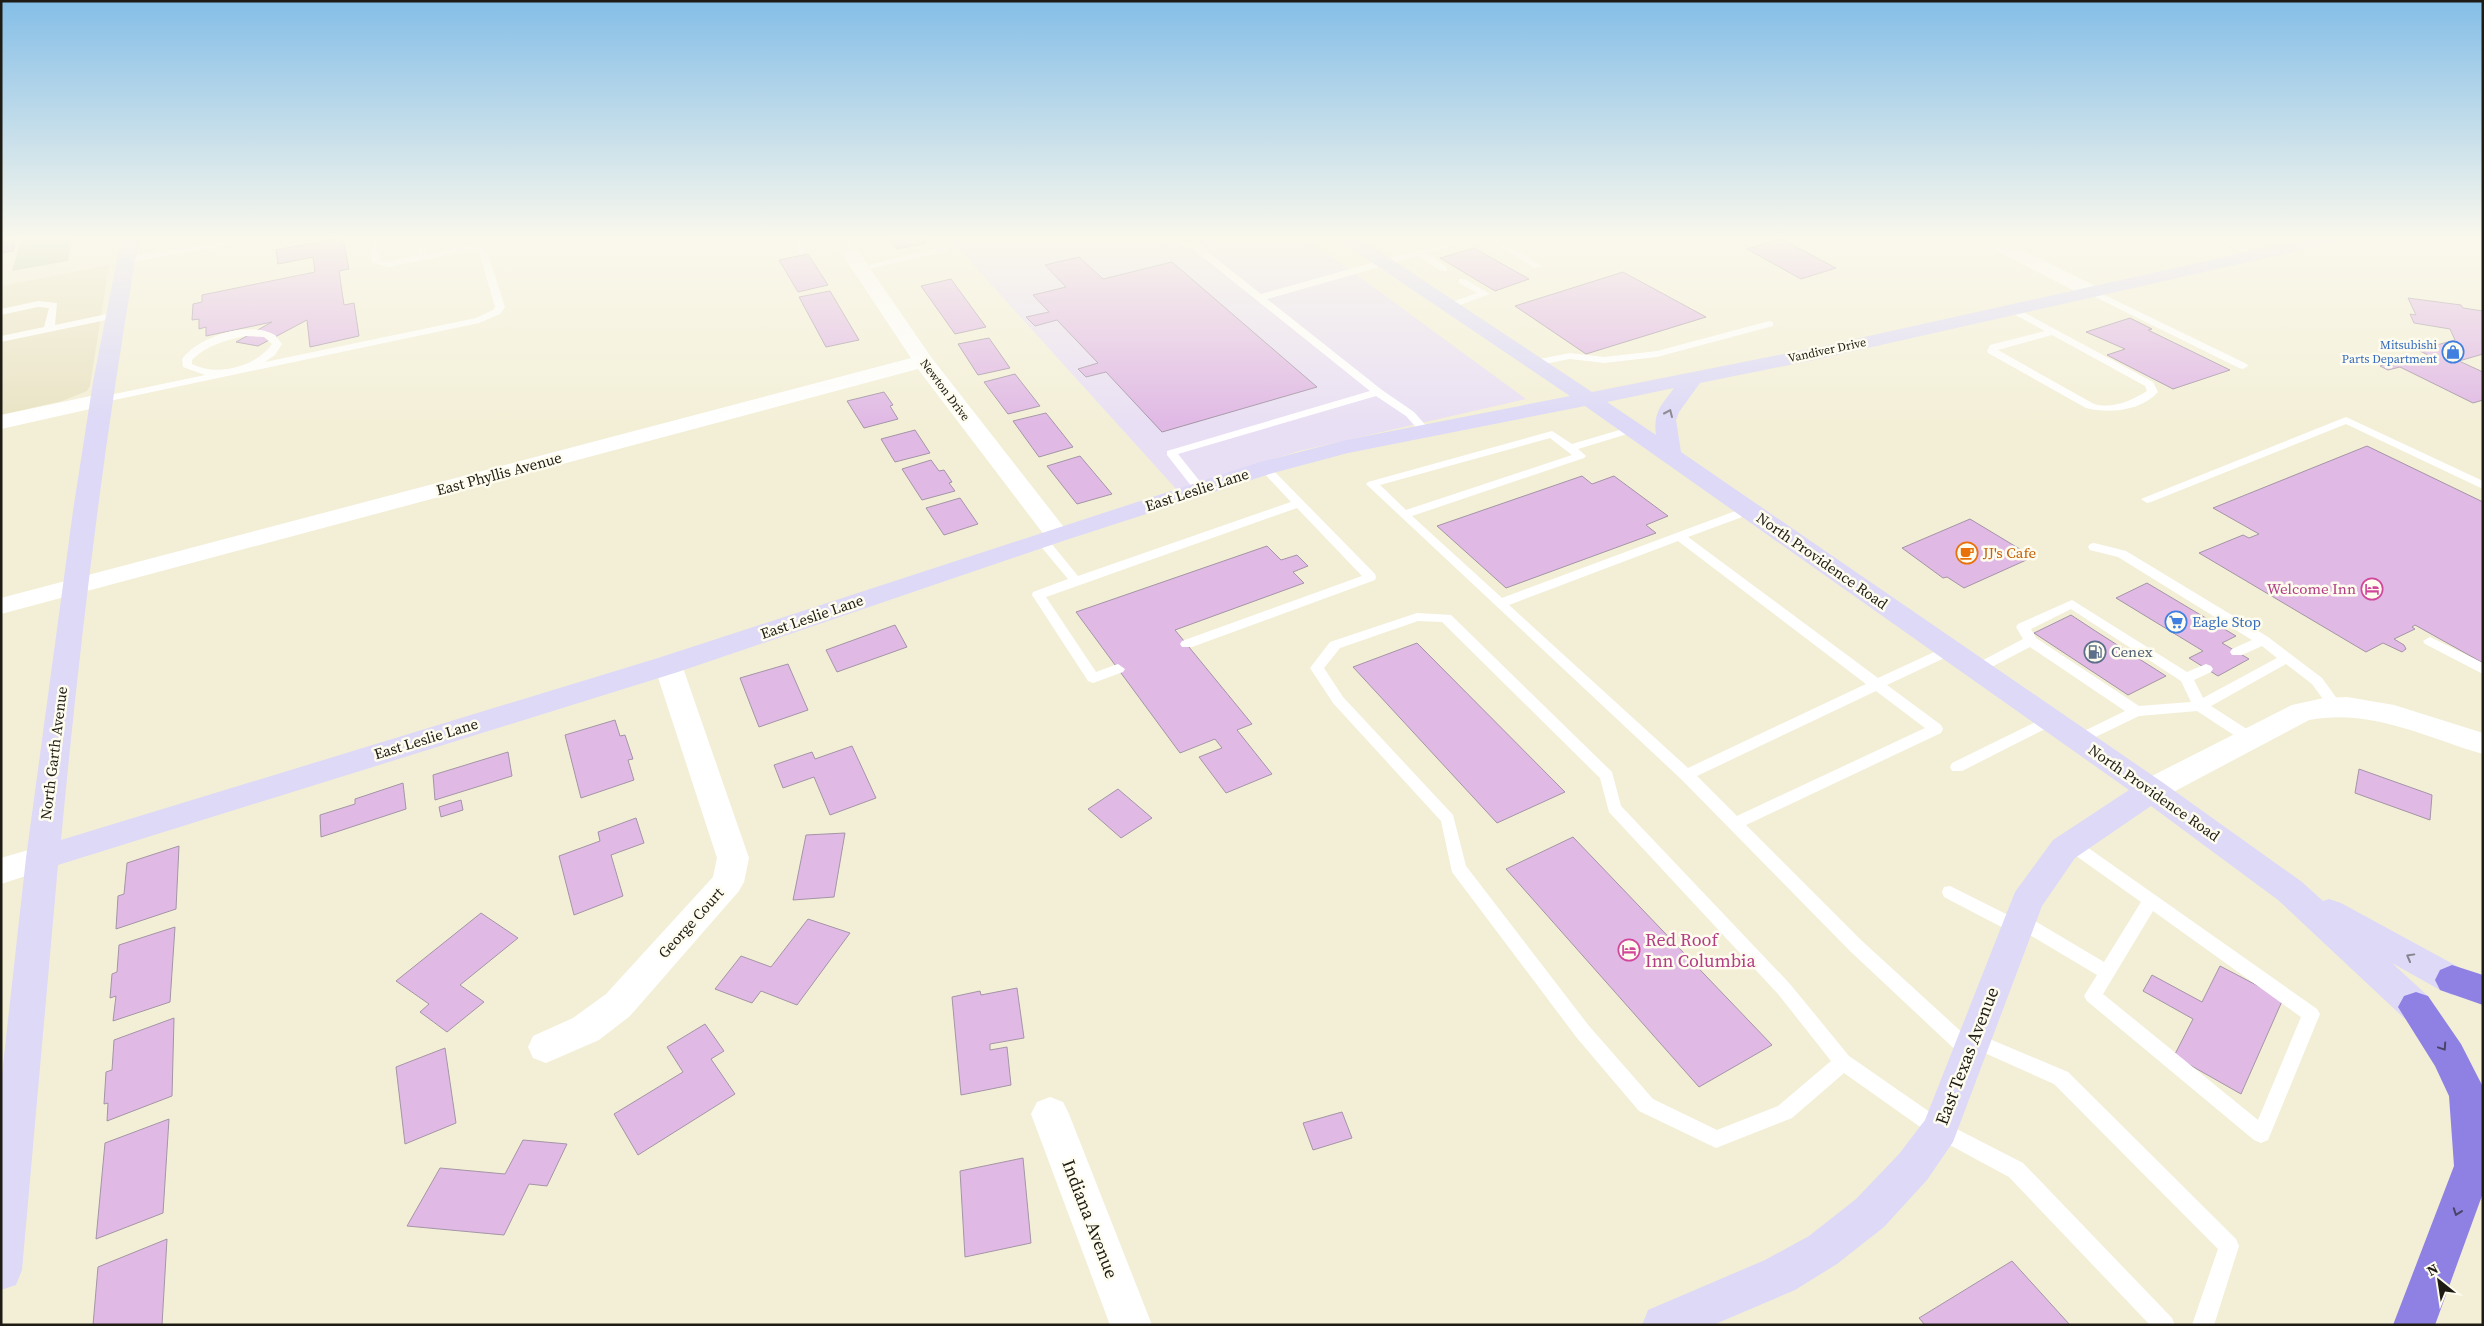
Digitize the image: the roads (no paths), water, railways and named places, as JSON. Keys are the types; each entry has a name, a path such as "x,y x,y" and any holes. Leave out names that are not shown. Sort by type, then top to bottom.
{"highway":[{"path":"2414,1325 2473,1166 2468,1095 2448,1055 2416,1006"}],"street":[{"name":"North Garth Avenue","path":"1,1270 42,858 100,400 119,301"},
{"name":"Newton Drive","path":"883,301 923,362 1049,537"},
{"name":"North Providence Road","path":"1441,301 1633,429 2151,790 2290,891 2416,1006"},
{"name":"Vandiver Drive","path":"1589,399 1820,353 2048,301"},
{"name":"East Phyllis Avenue","path":"1,606 923,362"},
{"path":"1670,455 1665,420 1668,411 1693,378"},
{"name":"East Leslie Lane","path":"42,858 668,665 1049,537 1266,468 1346,447 1589,399"},
{"path":"1,422 100,400"},
{"name":"George Court","path":"546,1046 586,1029 618,1005 728,882 733,858 668,665"},
{"path":"2151,790 2302,712 2323,706 2365,709 2423,722 2483,744"},
{"name":"East Texas Avenue","path":"1663,1325 1780,1275 1823,1250 1870,1213 1913,1167 1940,1130 2027,901 2064,849 2151,790"},
{"path":"1,871 42,858"},
{"name":"North Providence Road","path":"2290,891 2468,985"},
{"name":"Indiana Avenue","path":"1050,1114 1131,1325"}],"lane":[{"path":"100,400 479,320 497,312 500,307 498,301"},
{"path":"1262,301 1378,392 1410,414 1426,432"},
{"path":"1449,306 1464,301"},
{"path":"2110,301 2243,366"},
{"path":"1,312 38,304 54,305 49,329"},
{"path":"2011,309 2054,332 2149,384 2153,392 2133,404 2101,410 2090,406 1992,351 1994,347 2054,332"},
{"path":"1,338 116,315"},
{"path":"1534,364 1570,356 1604,360 1657,354 1768,324"},
{"path":"259,333 275,338 277,344 268,356 229,372 215,373 192,370 187,365 187,359 202,346 230,336 259,333"},
{"path":"1200,489 1171,453 1378,392"},
{"path":"2147,499 2346,420 2483,486"},
{"path":"1570,448 1633,429"},
{"path":"1404,515 1580,456 1552,434 1372,484 1404,515 1686,775 1856,946 1971,1045 2060,1078 2229,1246 2203,1325"},
{"path":"1187,644 1370,577 1266,468"},
{"path":"1118,669 1093,678 1038,595 1299,503"},
{"path":"1501,603 1749,510"},
{"path":"1679,536 1936,729 1735,824"},
{"path":"1049,537 1076,581"},
{"path":"2094,547 2122,554 2263,640 2317,680 2336,707"},
{"path":"2136,711 2092,676 2056,652 2031,641 2023,627 2072,604 2103,630 2138,652 2186,678 2200,706 2251,739"},
{"path":"1843,1062 1786,1112 1716,1139 1646,1106 1583,1032 1458,868 1448,819 1338,700 1317,668 1335,645 1416,617 1446,618 1607,776 1614,808 1784,989 1843,1062 1940,1130 2016,1170 2164,1325"},
{"path":"2237,652 2263,640"},
{"path":"1977,669 2031,641"},
{"path":"2430,641 2483,669"},
{"path":"1686,775 1950,650"},
{"path":"2079,740 2136,711 2200,706 2287,658"},
{"path":"2186,678 2206,669"},
{"path":"1958,767 2050,720"},
{"path":"2071,844 2151,900 2311,1014 2261,1134 2093,996 2151,900"},
{"path":"1950,892 2018,923 2107,972"}],"place":[{"name":"Mitsubishi Parts Department","path":"2453,352"},
{"name":"JJ's Cafe","path":"1967,553"},
{"name":"Welcome Inn","path":"2372,589"},
{"name":"Eagle Stop","path":"2176,622"},
{"name":"Cenex","path":"2095,652"},
{"name":"Red Roof Inn Columbia","path":"1629,950"}]}
